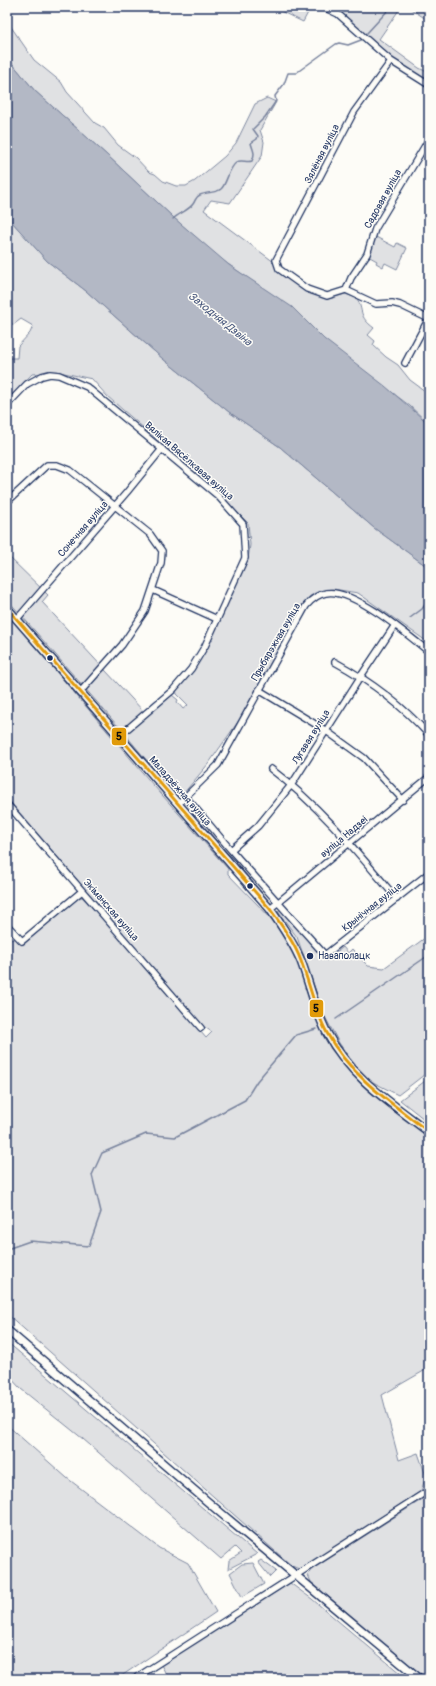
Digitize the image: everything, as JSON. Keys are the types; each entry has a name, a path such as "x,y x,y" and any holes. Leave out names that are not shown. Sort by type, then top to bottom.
{"main road":[{"name":"Маладзёжная вуліца","path":"7,608 270,909 293,943 327,1033 344,1060 366,1084 429,1132"},
{"path":"7,1330 296,1576 420,1679"}],"street":[{"path":"323,7 338,14 391,62 429,85"},
{"name":"Зялёная вуліца","path":"346,290 326,296 307,289 279,269 276,260 354,112 391,62"},
{"name":"Садовая вуліца","path":"346,290 351,278 367,254 379,222 429,139"},
{"path":"346,290 376,304 400,305 429,318 405,363"},
{"name":"Вялікая Вясёлкавая вуліца","path":"7,405 27,384 34,379 50,374 59,375 87,387 218,496 243,524 245,558 205,646 191,669 173,690 119,736"},
{"name":"Сонечная вуліца","path":"17,619 115,506 162,449"},
{"path":"7,502 47,465 57,465 70,470 150,534 162,551 161,563 154,590 145,611 122,645 81,691"},
{"path":"154,590 218,619"},
{"name":"Прыбярэжная вуліца","path":"178,804 218,765 258,690 306,606 312,599 326,593 345,595 395,625 429,652"},
{"name":"Лугавая вуліца","path":"231,850 258,826 292,784 325,730 395,625"},
{"path":"335,662 361,676 410,714 429,735"},
{"path":"258,690 325,730 364,758 403,800"},
{"path":"271,769 292,784 350,844 397,899"},
{"name":"вуліца Надзеі","path":"270,909 429,777"},
{"path":"186,797 278,903"},
{"name":"Экіманская вуліца","path":"7,804 201,1028"},
{"name":"Крынічная вуліца","path":"278,903 325,954 429,873"},
{"path":"7,925 22,941 82,891"},
{"path":"134,1679 428,1491"}],"shaded area":[{"path":"272,7 311,7 303,22"},
{"path":"333,7 401,7 379,39 419,68 429,73 429,81 388,56"},
{"path":"408,7 429,7 429,21"},
{"path":"7,21 34,60 61,82 67,92 95,123 104,128 118,145 136,158 149,172 155,174 163,181 176,186 186,186 195,181 225,156 236,143 255,104 267,98 276,102 260,130 264,142 262,156 230,203 211,200 204,210 274,262 276,269 306,292 328,299 345,294 357,298 363,317 374,328 368,335 375,341 373,345 386,357 398,365 410,380 429,394 429,424 410,406 343,355 255,283 218,257 35,91 7,57"},
{"path":"7,216 47,261 86,291 163,359 229,412 280,447 374,528 429,568 429,643 358,593 333,589 325,590 310,596 300,609 240,719 209,763 183,794 185,796 179,799 127,735 129,731 172,695 178,700 177,702 183,709 188,705 177,694 176,690 215,629 248,559 250,545 248,523 219,494 107,396 92,379 59,372 32,374 7,400 7,358 17,358 18,346 30,333 33,326 21,319 13,325 8,317 10,312 7,309"},
{"path":"374,236 395,247 397,243 407,248 397,269 385,263 383,267 376,263 377,261 368,256"},
{"path":"7,555 48,595 42,602 144,712 128,726 122,728 117,725 7,599"},
{"path":"7,614 154,786 228,869 228,874 282,930 298,964 314,1012 331,1049 364,1086 429,1136 429,1368 382,1395 399,1460 418,1453 426,1476 421,1491 299,1569 292,1566 7,1314 7,935 11,940 16,938 23,945 78,897 82,897 115,931 206,1038 212,1032 203,1026 7,798"},
{"path":"281,909 326,961 343,947 348,953 352,949 368,966 384,968 429,935 429,1071 398,1095 369,1080 357,1068 339,1043 324,1015 297,937 279,913 278,911"},
{"path":"429,1078 429,1123 400,1100"},
{"path":"7,1342 257,1554 228,1569 229,1561 241,1553 235,1547 221,1559 83,1439 21,1389 7,1374"},
{"path":"7,1425 67,1478 159,1548 188,1563 216,1612 117,1679 7,1679"},
{"path":"429,1495 429,1679 427,1679 311,1582 308,1575 311,1570"},
{"path":"261,1560 276,1571 270,1577 258,1562"},
{"path":"253,1563 264,1584 242,1597 230,1573 242,1564"},
{"path":"290,1583 312,1599 407,1679 169,1679 161,1665"}],"water":[{"name":"Заходняя Дзвіна","path":"7,57 35,91 108,156 174,218 229,265 292,307 324,339 385,386 429,424 429,568 374,528 280,447 229,412 163,359 86,291 47,261 11,221 7,216"}],"waterway":[{"path":"367,33 391,7"},
{"path":"173,219 191,206 198,196 221,189 225,184 232,168 237,162 252,161 254,153 251,143 257,139 258,136 253,129 265,117 276,101 275,96 284,84 288,73 296,73 336,44 339,43 348,45 361,40"},
{"path":"410,618 422,609 429,599"},
{"path":"336,1019 429,955"},
{"path":"7,1249 30,1241 89,1246 101,1212 92,1175 102,1153 146,1134 175,1137 245,1100 257,1081 296,1035 316,1029"}],"transit line":[{"name":"5","path":"7,608 270,909 295,947 323,1025 336,1048 347,1063 372,1088 429,1132"}],"place":[{"name":"Наваполацк","path":"310,956"}]}
